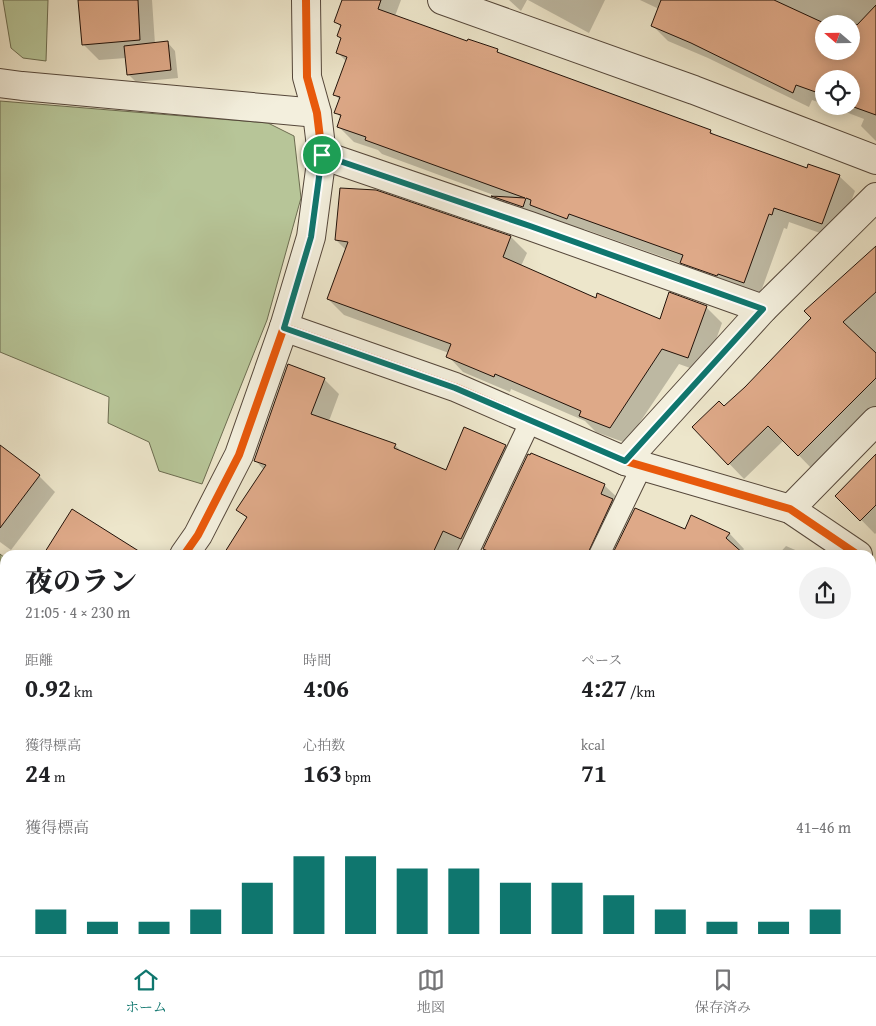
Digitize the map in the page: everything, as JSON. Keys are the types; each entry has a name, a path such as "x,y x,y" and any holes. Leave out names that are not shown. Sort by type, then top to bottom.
{"street":[{"path":"188,550 198,535 239,455 284,328 311,237 322,155 317,113 307,77 306,0"},
{"path":"442,0 694,90 876,160"},
{"path":"0,83 317,113"},
{"path":"322,155 530,226 763,309"},
{"path":"633,463 763,309 876,197"},
{"path":"284,328 455,388 633,463 790,509 851,550"},
{"path":"790,509 876,421"}],"lane":[{"path":"469,550 531,420"},
{"path":"601,550 633,463"}],"green space":[{"path":"3,0 48,0 46,61 23,58 11,48"},
{"path":"0,101 268,123 294,136 301,198 267,320 202,484 159,471 149,442 108,423 109,397 0,352"}],"building":[{"path":"78,0 138,0 140,40 82,45"},
{"path":"342,0 381,0 378,9 467,41 468,39 498,49 497,52 711,130 710,133 807,168 808,164 840,175 822,224 774,208 772,215 769,214 744,283 680,263 683,255 569,214 567,219 530,205 531,200 526,198 523,207 491,196 525,198 365,140 366,137 337,127 341,115 334,113 340,97 333,95 347,57 336,53 341,38 337,36 341,25 334,22"},
{"path":"661,0 774,0 815,19 815,60 860,60 860,22 876,5 876,115 860,109 860,70 815,70 815,92 796,85 793,93 691,43 651,26"},
{"path":"168,41 171,70 127,75 124,46"},
{"path":"340,188 376,190 511,236 503,257 596,298 597,293 660,319 669,292 707,306 688,358 662,349 610,428 579,416 581,411 495,374 494,377 446,357 451,344 327,299 348,242 335,240"},
{"path":"876,246 876,292 843,322 876,353 876,378 798,456 768,426 728,465 692,427 719,401 724,406 745,387 811,318 804,311"},
{"path":"288,364 325,378 311,414 396,444 394,448 446,470 464,427 506,445 461,539 443,531 434,550 226,550 247,517 236,510 266,465 254,461"},
{"path":"0,445 40,475 0,528"},
{"path":"531,453 605,484 601,494 613,499 589,550 483,549 528,454 530,455"},
{"path":"876,454 876,505 860,521 835,496"},
{"path":"635,508 685,529 691,515 730,533 726,538 739,550 614,550"},
{"path":"72,509 137,550 46,550"}],"cycle path":[{"path":"188,550 198,535 239,455 284,327 311,237 322,155 317,113 307,77 306,0"},
{"path":"284,327 455,387 625,461 790,509 851,550"}],"route":[{"path":"322,155 530,226 763,309 625,461 455,388 284,328 311,237 322,155"}]}
